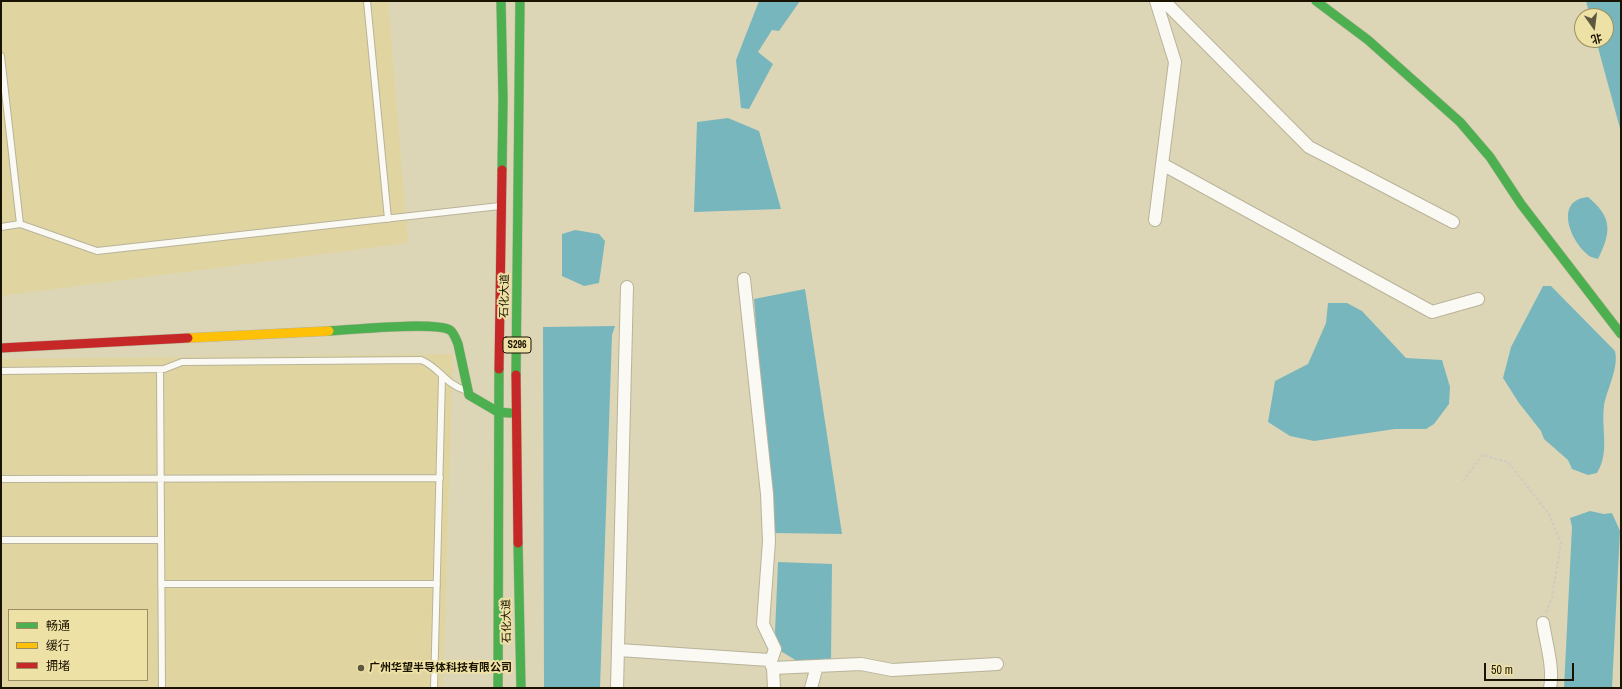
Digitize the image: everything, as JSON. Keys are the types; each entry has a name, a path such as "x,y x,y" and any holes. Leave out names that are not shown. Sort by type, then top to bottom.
{"main road":[{"name":"石化大道","path":"498,688 498,412 503,99 501,1"},
{"name":"石化大道","path":"520,1 516,413 521,688"},
{"path":"1316,1 1368,40 1460,122 1490,157 1521,204 1621,334"},
{"path":"1,348 428,326 444,328 452,332 458,344 464,381 469,395 498,412 516,413"}],"street":[{"path":"1155,220 1175,62 1156,1"},
{"path":"1164,1 1308,147 1453,222"},
{"path":"1162,164 1432,312 1478,299"},
{"path":"744,279 767,494 769,541 763,624 775,649 771,664 774,688"},
{"path":"617,688 627,287"},
{"path":"1543,623 1551,682 1550,688"},
{"path":"618,650 771,664 817,666 861,664 892,670 997,664"},
{"path":"811,688 817,666"}],"lane":[{"path":"367,1 388,219"},
{"path":"1,56 20,224"},
{"path":"1,227 20,224 97,251 501,206"},
{"path":"1,371 160,369 182,362 421,360 429,363 442,377 459,389 467,391"},
{"path":"160,369 162,688"},
{"path":"434,688 442,377"},
{"path":"1,479 440,478"},
{"path":"1,540 161,540"},
{"path":"161,584 437,584"}],"path":[{"path":"1463,481 1482,455 1508,462 1549,514 1561,542 1552,597 1543,623"}],"shaded area":[{"path":"1,1 388,1 408,243 1,296"},
{"path":"453,354 443,688 1,688 1,359"}],"water":[{"path":"759,1 800,1 779,31 772,30 758,52 773,64 749,109 741,108 736,60"},
{"path":"1586,1 1621,1 1621,132 1598,48 1614,48 1614,8 1588,8"},
{"path":"728,118 759,131 781,209 694,212 697,122"},
{"path":"1588,197 1602,211 1607,225 1606,240 1598,259 1589,256 1581,248 1575,240 1568,221 1568,213 1571,205 1577,200"},
{"path":"575,230 599,234 605,241 599,283 584,286 562,276 562,234"},
{"path":"1543,286 1551,286 1615,351 1616,358 1614,372 1604,406 1603,457 1597,473 1588,475 1572,469 1568,460 1544,439 1541,431 1519,403 1503,378 1511,347"},
{"path":"805,289 842,534 773,533 754,299"},
{"path":"1328,303 1347,303 1362,311 1406,358 1442,360 1450,387 1449,404 1434,424 1426,429 1395,429 1314,441 1290,436 1268,422 1275,381 1308,364 1326,323"},
{"path":"615,326 612,335 600,688 544,688 543,327"},
{"path":"1590,511 1604,514 1612,513 1620,531 1612,688 1564,688 1572,527 1570,518"},
{"path":"778,562 832,564 831,660 797,661 779,650 775,632"}],"traffic: fast":[{"path":"501,1 503,99 502,170"},
{"path":"516,375 520,1"},
{"path":"1316,1 1368,40 1460,122 1490,157 1521,204 1621,334"},
{"path":"329,331 410,326 441,327 450,330 454,334 458,344 469,395 498,412 510,413"},
{"path":"498,688 499,369"},
{"path":"518,543 521,688"}],"traffic: slow":[{"path":"188,338 329,331"}],"traffic: jam":[{"path":"499,369 502,170"},
{"path":"1,348 188,338"},
{"path":"516,375 518,543"}],"place":[{"name":"广州华望半导体科技有限公司","path":"361,668"}]}
